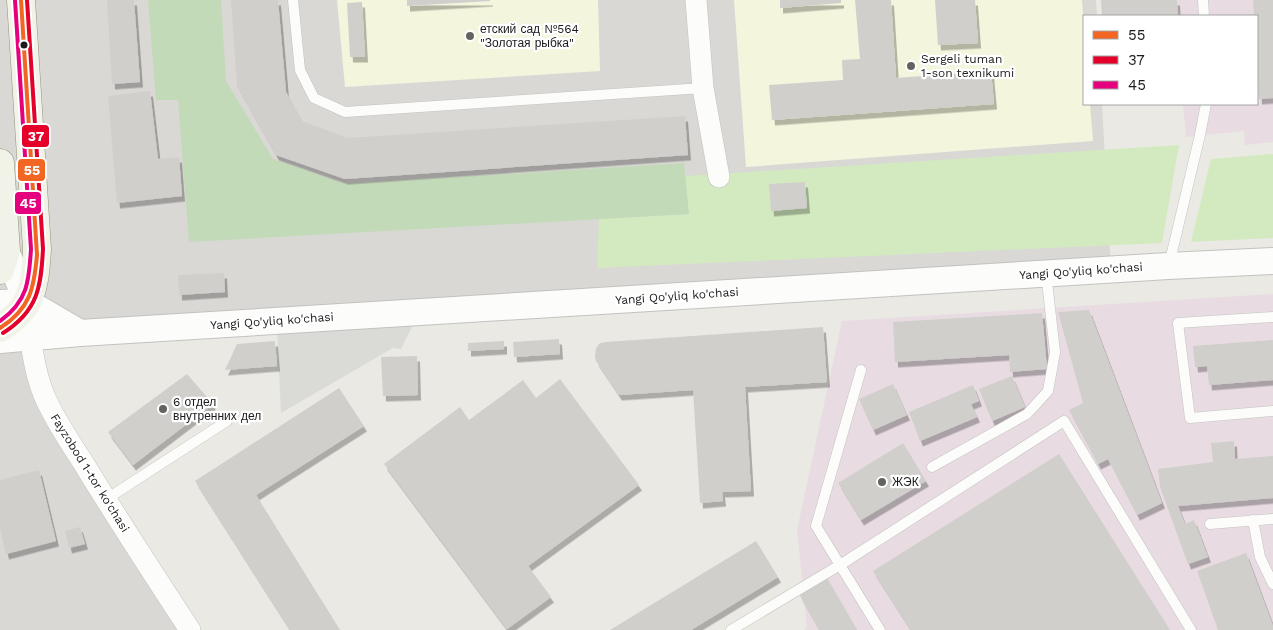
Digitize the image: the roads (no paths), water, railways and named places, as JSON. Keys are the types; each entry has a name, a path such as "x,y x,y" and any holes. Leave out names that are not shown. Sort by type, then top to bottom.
{"main road":[{"path":"0,328 15,316 27,302 34,276 37,249 21,0"},
{"path":"0,163 3,260"}],"street":[{"path":"696,0 702,88 719,177"},
{"path":"3,260 27,302 80,333"},
{"name":"Yangi Qo'yliq ko'chasi","path":"0,340 80,333 1046,273 1273,261"},
{"path":"0,303 27,302"},
{"name":"Fayzobod 1-tor ko'chasi","path":"27,302 30,338 44,395 105,500 190,630"}],"lane":[{"path":"293,0 300,70 314,98 345,112 702,88"},
{"path":"1202,0 1204,15"},
{"path":"1168,266 1206,105"},
{"path":"932,466 1027,414 1048,391 1055,352 1046,273"},
{"path":"1273,317 1178,323 1190,418 1273,411"},
{"path":"861,370 816,526 880,630"},
{"path":"105,500 227,422"},
{"path":"731,630 840,565 1064,422 1191,630"},
{"path":"1210,524 1273,519"},
{"path":"1253,520 1260,557 1273,584"}],"place":[{"name":"етский сад №564 \"Золотая рыбка\"","path":"470,36"},
{"name":"Sergeli tuman 1-son texnikumi","path":"911,66"},
{"name":"6 отдел внутренних дел","path":"163,409"},
{"name":"ЖЭК","path":"882,482"}]}
